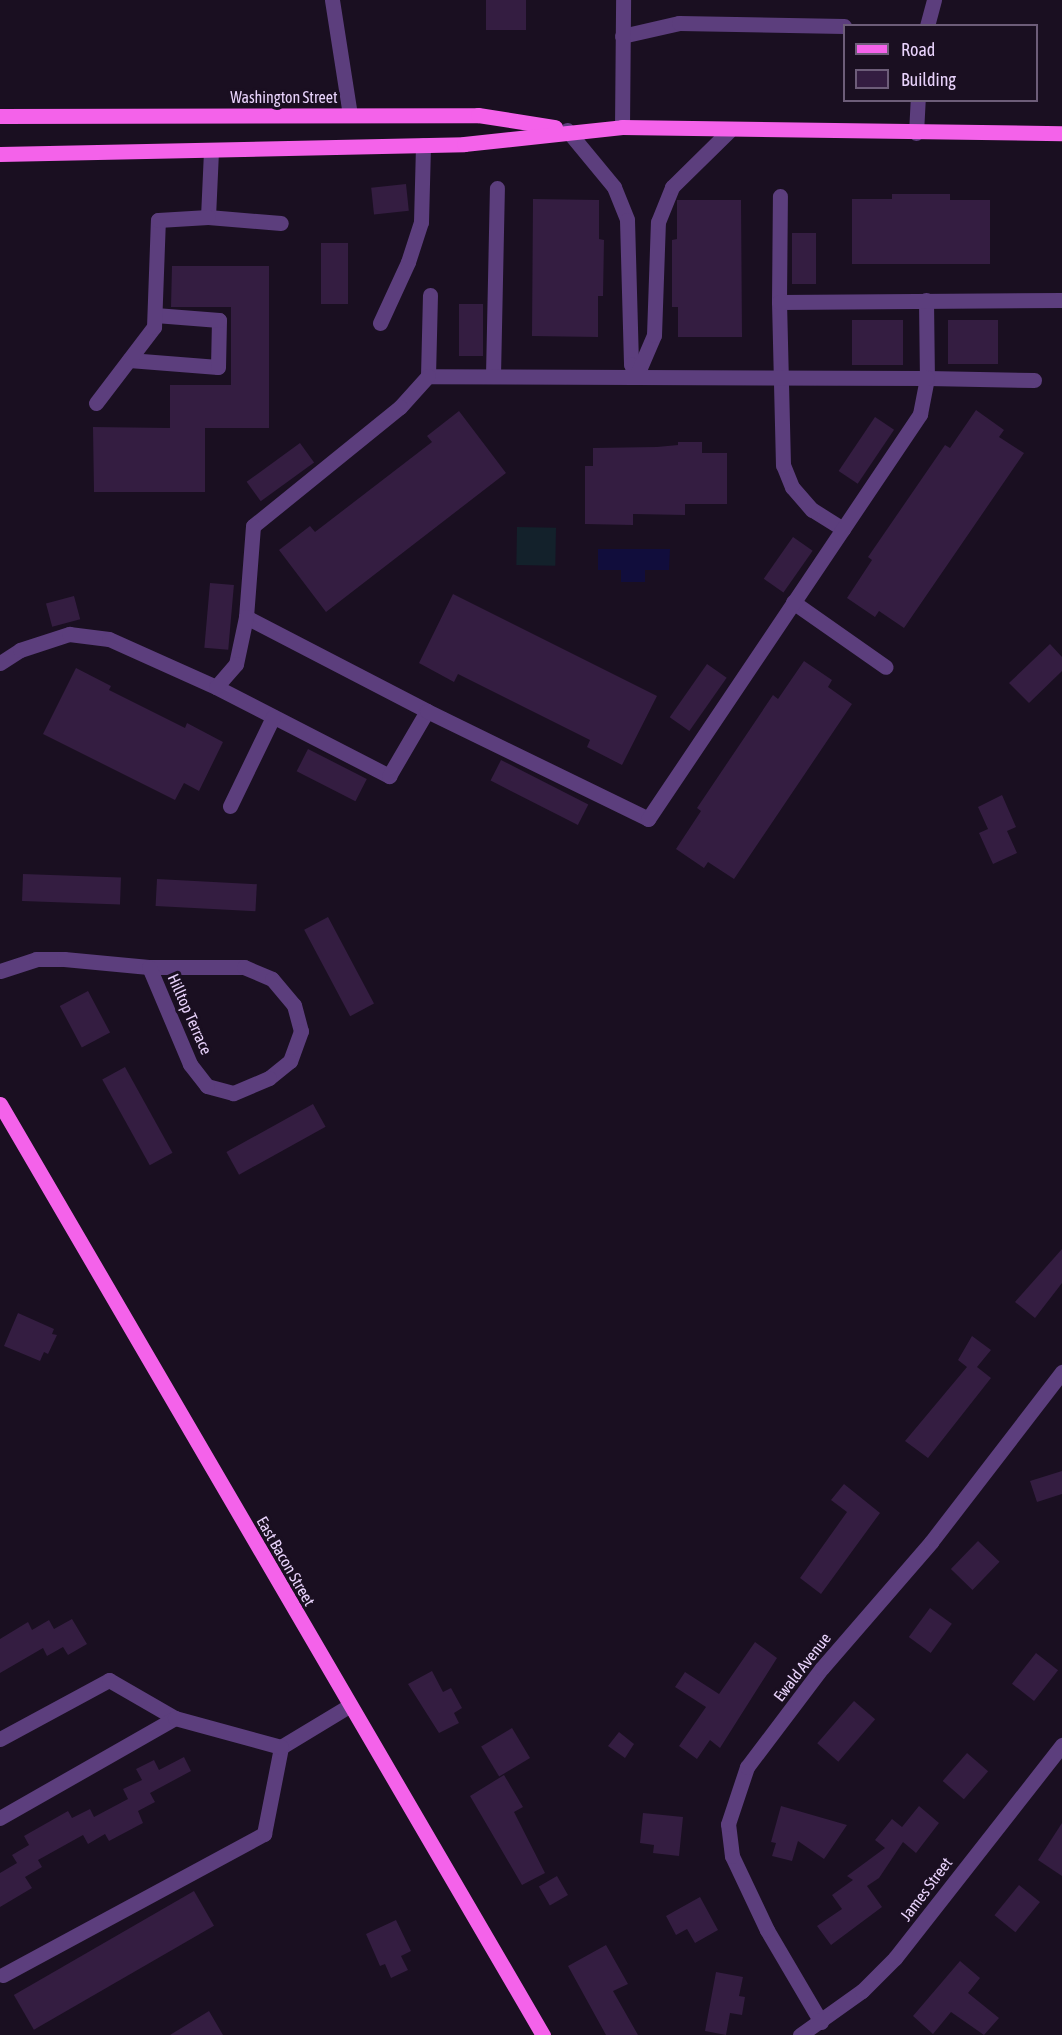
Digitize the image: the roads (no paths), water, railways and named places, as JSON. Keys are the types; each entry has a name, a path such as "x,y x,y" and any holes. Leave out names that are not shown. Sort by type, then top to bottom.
{"main road":[{"name":"Washington Street","path":"0,116 478,115 567,130"},
{"name":"Washington Street","path":"0,154 423,145 567,130 622,127 729,131 1062,134"},
{"name":"East Bacon Street","path":"0,1104 349,1706 543,2035"}],"street":[{"path":"332,0 350,115"},
{"path":"622,127 623,0"},
{"path":"928,24 934,0"},
{"path":"622,36 679,23 843,26"},
{"path":"916,133 918,102"},
{"path":"567,130 614,187 627,220 632,364 636,377"},
{"path":"636,377 654,334 658,222 672,187 729,131"},
{"path":"380,323 408,262 421,222 423,145"},
{"path":"208,217 211,151"},
{"path":"493,375 497,188"},
{"path":"780,196 779,378 783,465 792,487 812,510 843,529"},
{"path":"96,403 154,327 158,220 208,217 280,223"},
{"path":"216,687 236,664 246,617 253,526 400,407 428,376 430,295"},
{"path":"246,617 428,711 648,819 920,414 927,378 926,300"},
{"path":"779,302 1062,300"},
{"path":"129,360 218,367 219,320 155,315"},
{"path":"428,376 1034,380"},
{"path":"794,602 886,667"},
{"path":"0,663 20,650 69,634 109,639 216,687 389,776 428,711"},
{"path":"230,806 273,717"},
{"name":"Hilltop Terrace","path":"0,971 36,959 149,967 244,967 272,979 294,1005 301,1031 290,1061 269,1078 233,1093 207,1086 190,1064 149,967"},
{"name":"Ewald Avenue","path":"821,2022 767,1930 732,1856 728,1824 747,1767 822,1668 931,1542 1060,1379"},
{"path":"0,1739 109,1680 175,1718 281,1747 349,1706"},
{"path":"0,1818 175,1718"},
{"name":"James Street","path":"800,2035 862,1991 895,1958 1062,1745"},
{"path":"3,1975 264,1834 281,1747"}]}
